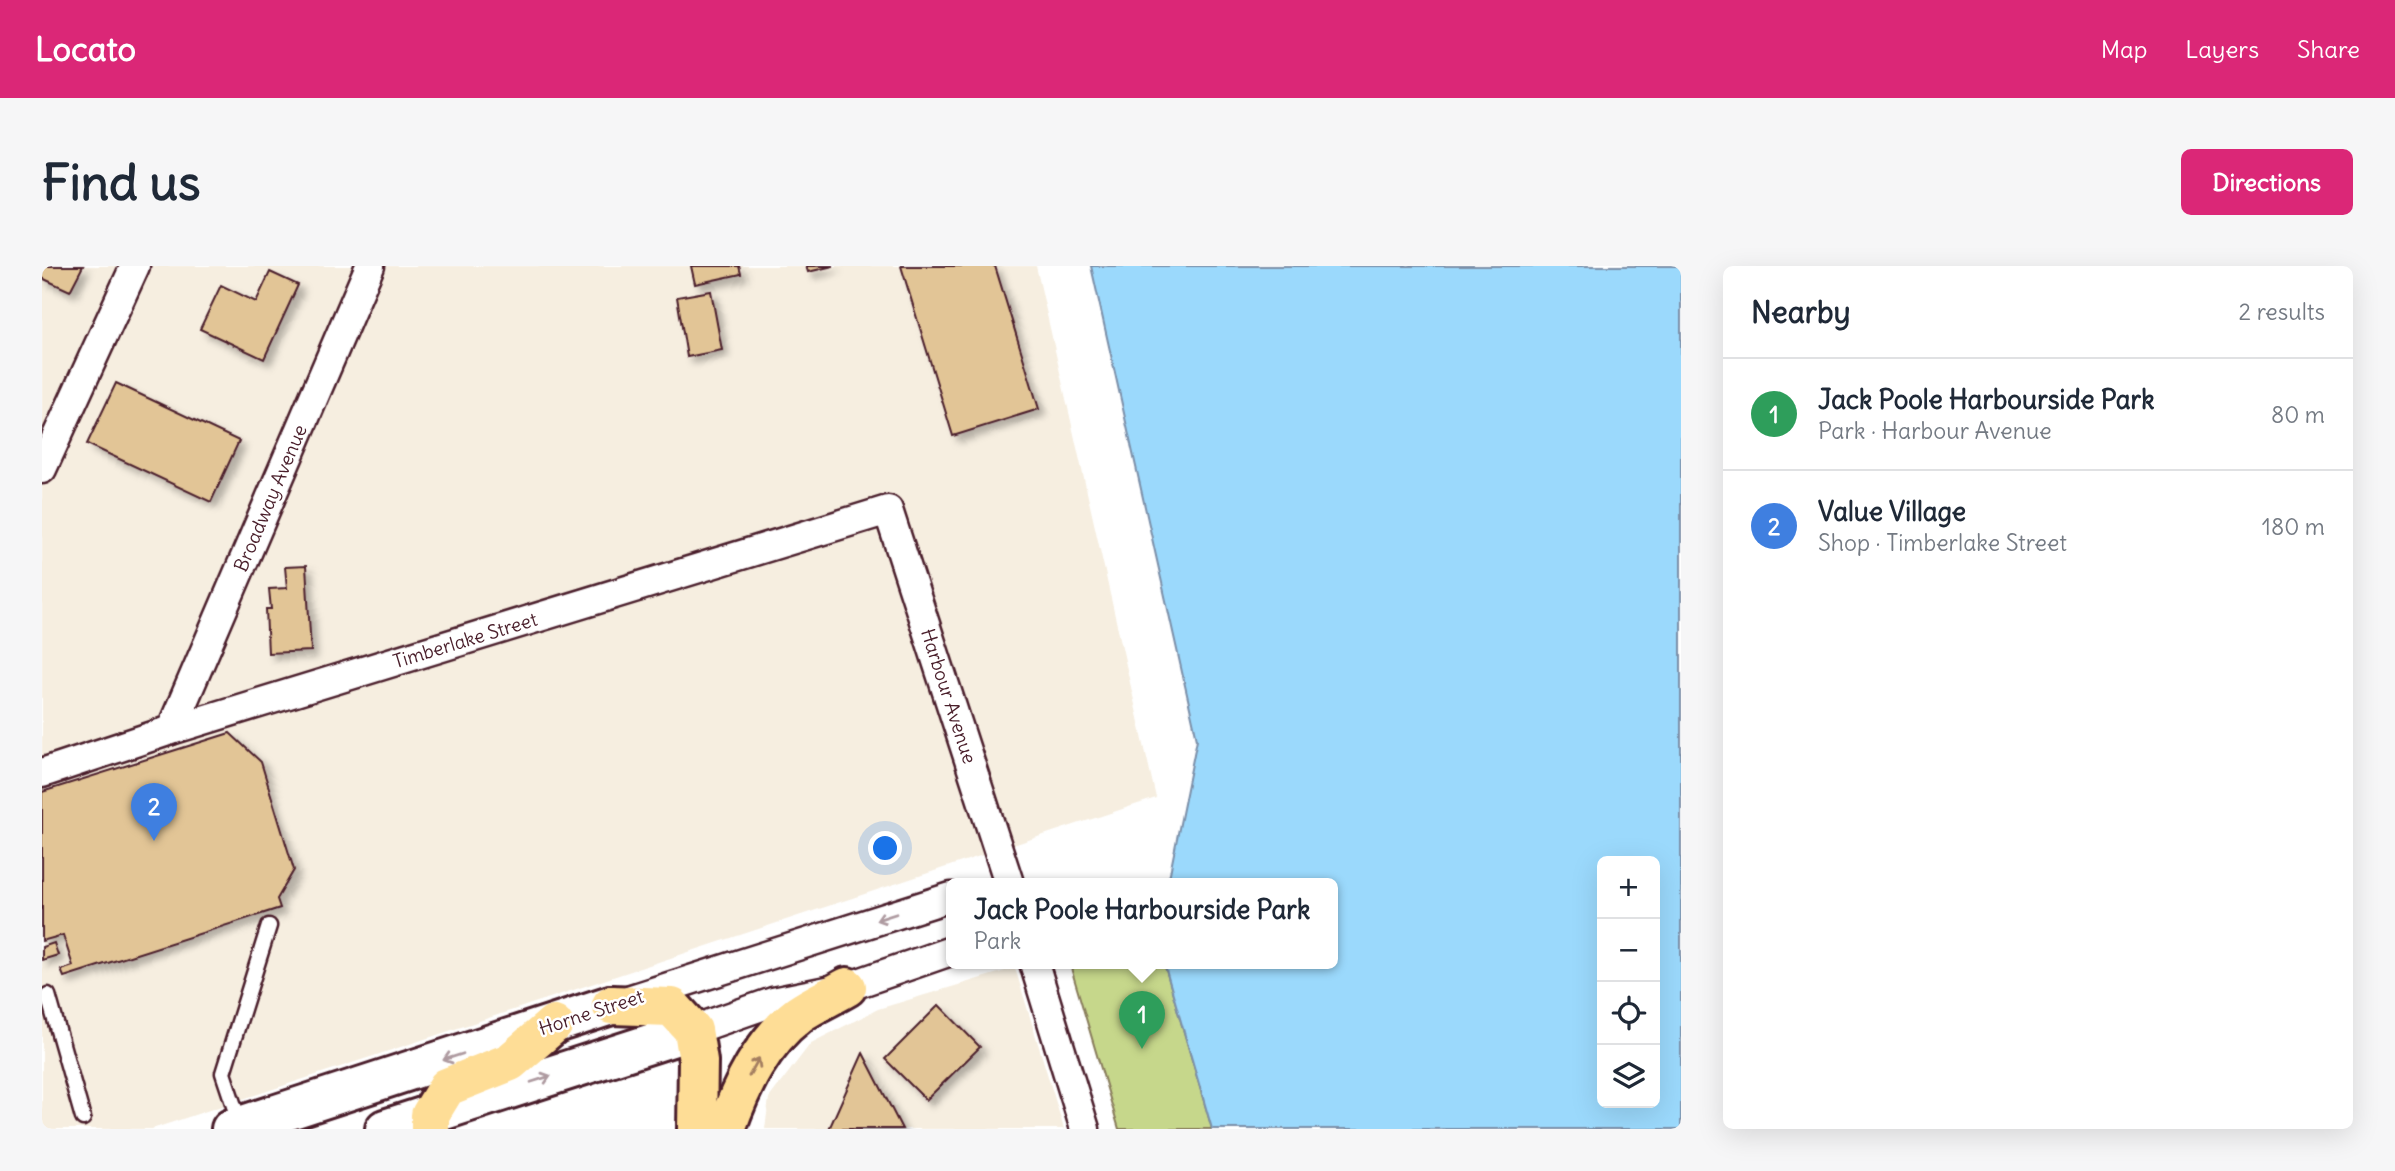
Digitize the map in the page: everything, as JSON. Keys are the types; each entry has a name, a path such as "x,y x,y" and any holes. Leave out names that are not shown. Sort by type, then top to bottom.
{"highway":[{"path":"726,1129 737,1098 765,1049 799,1014 847,987"},
{"path":"611,1005 671,1006 692,1030 698,1061 697,1129"},
{"path":"430,1122 447,1087 510,1062 554,1024"}],"main road":[{"name":"Horne Street","path":"238,1128 611,1005"},
{"path":"385,1129 430,1122 692,1030"}],"street":[{"path":"42,470 135,266"},
{"name":"Broadway Avenue","path":"171,730 370,266"},
{"name":"Timberlake Street","path":"42,773 171,730 888,510"},
{"name":"Harbour Avenue","path":"888,510 1008,878"},
{"name":"Horne Street","path":"611,1005 946,899"},
{"path":"692,1030 773,1002 847,987 946,953"},
{"path":"1036,969 1084,1129"}],"lane":[{"path":"238,1128 223,1073 269,926"},
{"path":"48,995 83,1118"}],"shaded area":[{"path":"42,266 1036,266 1156,798 152,1129 42,1129"},
{"path":"1015,969 1064,1129 765,1129 769,1098 811,1043 878,1009"}],"green space":[{"path":"1071,969 1166,969 1212,1129 1119,1129"}],"water":[{"path":"1091,266 1681,266 1681,1129 1212,1129 1166,969 1338,969 1338,878 1169,878 1197,739"}],"building":[{"path":"42,266 83,266 70,291 42,278"},
{"path":"691,266 739,266 741,274 695,284"},
{"path":"806,266 833,266 808,272"},
{"path":"901,266 995,266 1039,409 953,436"},
{"path":"270,272 298,285 264,359 200,329 221,285 256,302"},
{"path":"711,291 722,350 687,357 677,297"},
{"path":"116,383 239,441 211,502 87,444"},
{"path":"306,566 311,651 268,653 266,609 271,609 269,589 287,588 285,567"},
{"path":"230,733 261,762 294,870 277,899 280,908 64,977 61,970 73,966 63,935 42,941 42,792"},
{"path":"54,943 58,955 42,960 42,947"},
{"path":"939,1005 980,1047 926,1100 885,1059"},
{"path":"863,1053 902,1129 829,1129"}],"place":[{"name":"Value Village","path":"154,841"},
{"name":"Jack Poole Harbourside Park","path":"1142,1049"}]}
